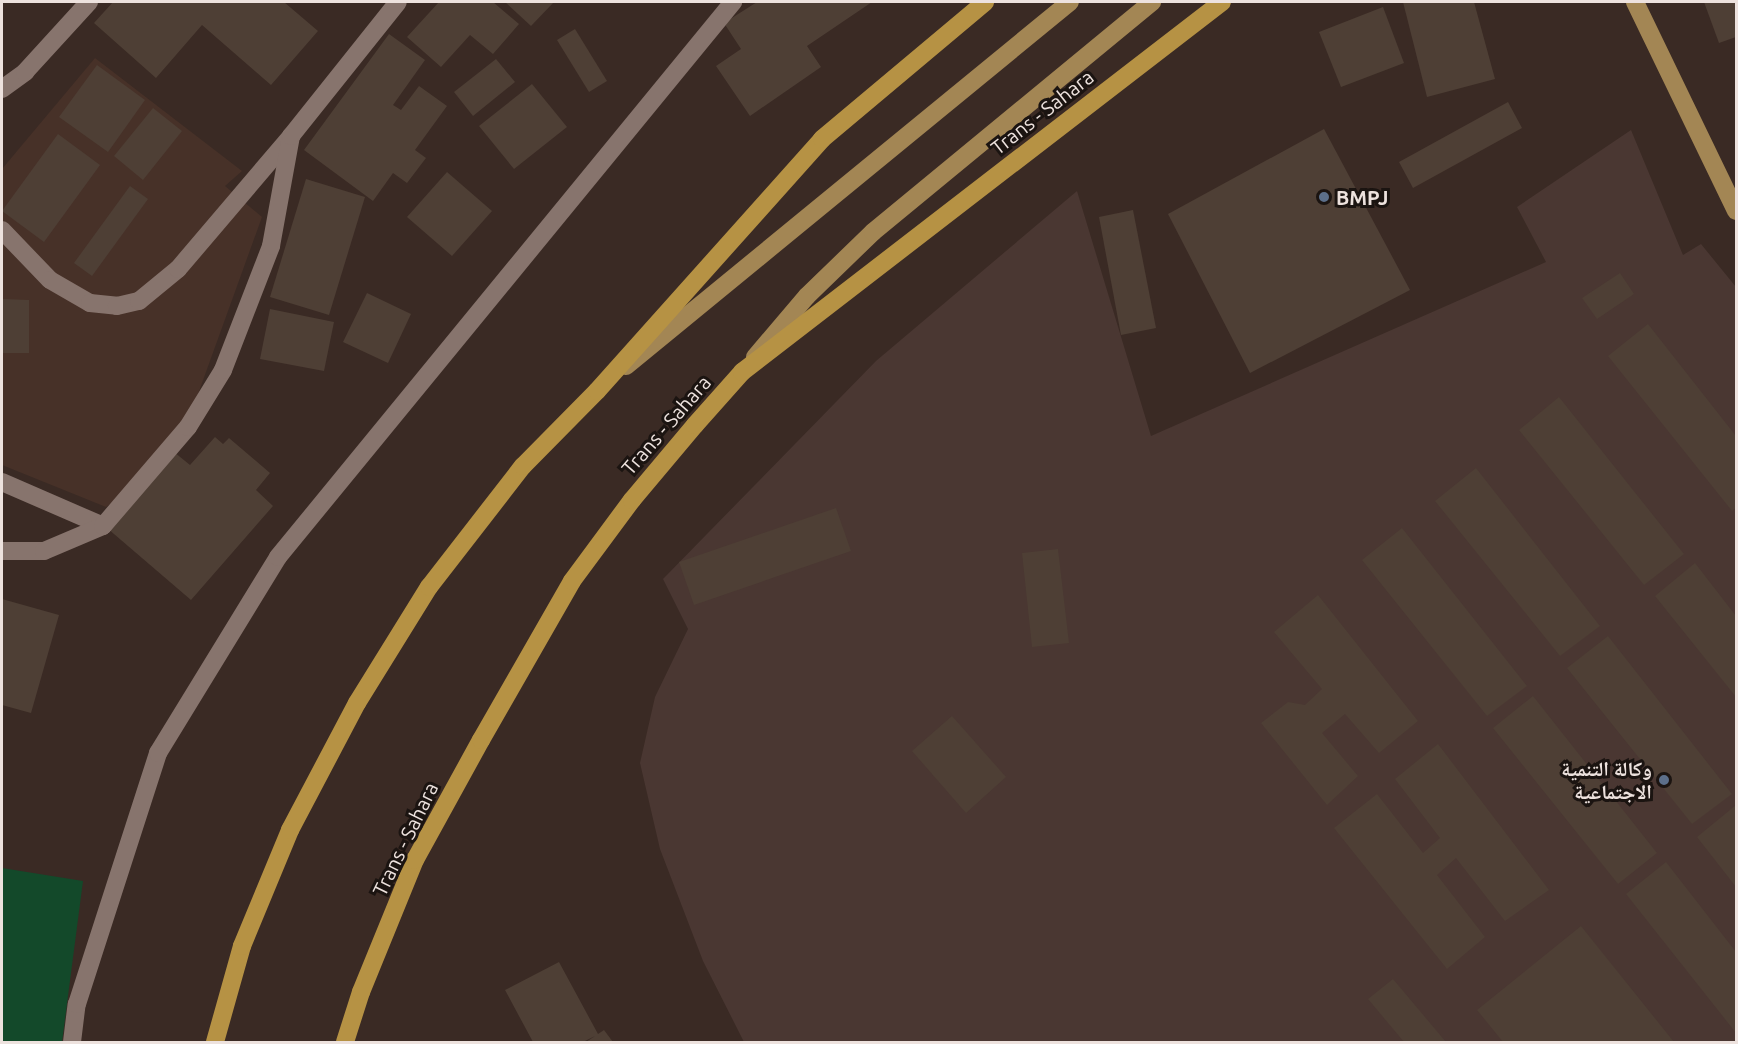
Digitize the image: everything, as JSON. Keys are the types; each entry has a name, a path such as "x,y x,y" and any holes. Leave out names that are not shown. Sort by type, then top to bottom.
{"highway":[{"path":"216,1042 242,946 273,873 357,703 436,577 523,466 597,391 822,139 985,2"},
{"name":"Trans - Sahara","path":"345,1042 361,992 415,860 572,581 632,500 742,372 1222,2"}],"main road":[{"path":"597,391 1070,2"},
{"path":"742,372 807,296 873,232 1152,2"},
{"path":"1635,2 1737,211"},
{"path":"1644,2 1654,37"}],"street":[{"path":"2,89 25,72 89,2"},
{"path":"2,230 50,280 90,303 117,306 139,301 178,269 291,136 398,2"},
{"path":"72,1042 76,1004 158,753 278,557 733,2"},
{"path":"2,551 44,551 103,526 188,427 223,370 271,246 291,136"},
{"path":"2,482 103,526"}],"shaded area":[{"path":"95,58 242,171 225,186 262,217 193,408 142,481 106,507 2,465 2,169"},
{"path":"1631,130 1683,255 1701,244 1736,287 1736,1042 744,1042 703,961 660,849 640,763 655,697 688,629 663,579 876,361 1077,191 1151,436 1546,262 1517,207"}],"green space":[{"path":"2,868 83,881 62,1042 2,1042"}],"building":[{"path":"113,2 284,2 318,31 271,85 202,25 156,78 94,23"},
{"path":"439,2 493,2 519,24 493,54 470,35 441,67 407,37"},
{"path":"505,2 554,2 531,26"},
{"path":"757,2 872,2 807,46 821,67 750,116 716,66 741,49 724,23"},
{"path":"1403,2 1474,2 1495,79 1427,97"},
{"path":"1704,2 1736,2 1736,37 1719,43"},
{"path":"1383,7 1404,63 1341,87 1319,32"},
{"path":"575,29 607,81 589,92 557,40"},
{"path":"389,34 425,60 393,105 401,110 419,86 447,106 415,150 426,158 407,183 393,173 373,201 304,150"},
{"path":"496,59 515,82 473,116 454,92"},
{"path":"97,65 145,100 108,152 59,117"},
{"path":"532,84 567,127 514,169 479,126"},
{"path":"1508,102 1522,128 1413,188 1399,162"},
{"path":"153,108 182,131 143,180 114,156"},
{"path":"1324,129 1410,290 1250,373 1168,214"},
{"path":"58,134 100,165 44,242 2,211"},
{"path":"447,172 492,211 452,256 407,217"},
{"path":"306,179 365,197 329,315 270,297"},
{"path":"130,186 148,199 92,276 74,263"},
{"path":"1133,210 1156,328 1121,335 1099,217"},
{"path":"1620,273 1634,294 1597,319 1582,298"},
{"path":"367,293 411,314 388,363 343,342"},
{"path":"2,299 29,300 29,353 2,353"},
{"path":"270,309 334,322 324,371 260,359"},
{"path":"1648,324 1736,436 1736,508 1732,511 1608,356"},
{"path":"1559,397 1684,554 1644,585 1519,430"},
{"path":"215,437 223,444 229,438 270,473 256,490 273,506 191,600 107,528 174,452 190,465"},
{"path":"1476,468 1600,626 1560,656 1435,501"},
{"path":"836,508 851,551 694,605 679,562"},
{"path":"1402,528 1527,686 1487,716 1362,560"},
{"path":"1058,549 1069,643 1032,647 1022,553"},
{"path":"1695,563 1736,616 1736,697 1655,596"},
{"path":"1318,595 1418,721 1379,753 1345,714 1322,733 1358,776 1327,805 1261,723 1288,702 1305,705 1322,689 1274,632"},
{"path":"2,599 59,615 31,713 2,705"},
{"path":"1608,636 1732,794 1692,824 1567,668"},
{"path":"1533,696 1657,853 1618,884 1493,728"},
{"path":"952,716 1006,777 966,813 912,751"},
{"path":"1438,744 1549,890 1505,921 1456,858 1437,875 1485,937 1447,969 1334,828 1377,794 1423,853 1440,838 1395,779"},
{"path":"1736,805 1736,887 1697,837"},
{"path":"1666,862 1736,952 1736,1033 1626,894"},
{"path":"1581,926 1674,1042 1503,1042 1477,1010"},
{"path":"559,962 598,1034 604,1030 613,1042 586,1042 595,1036 583,1042 533,1042 505,990"},
{"path":"1393,979 1446,1042 1404,1042 1368,999"}],"place":[{"name":"BMPJ","path":"1324,197"},
{"name":"وكالة التنمية الاجتماعية","path":"1664,780"}]}
